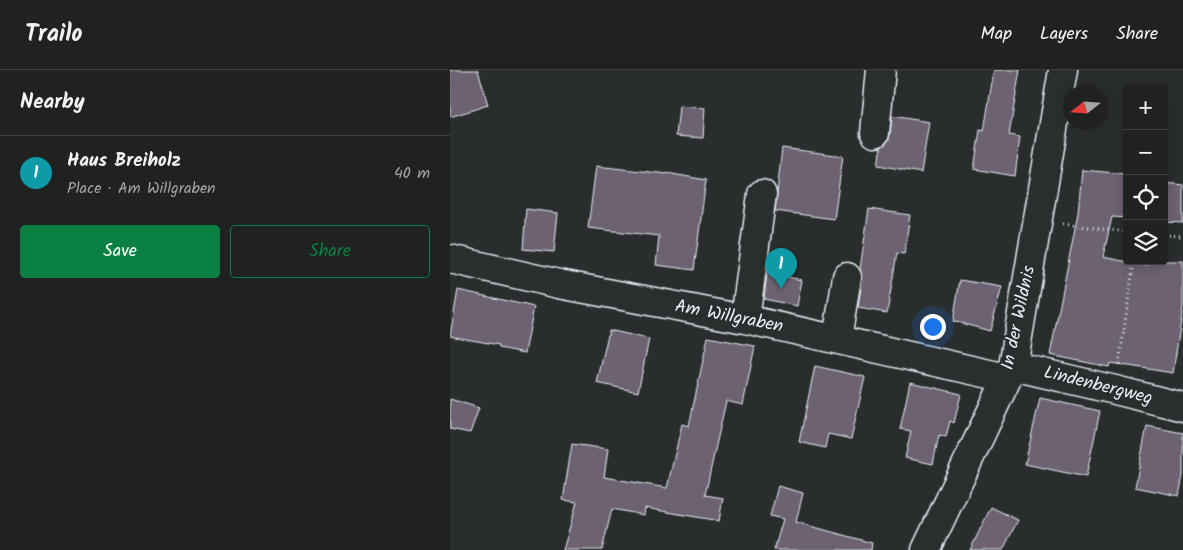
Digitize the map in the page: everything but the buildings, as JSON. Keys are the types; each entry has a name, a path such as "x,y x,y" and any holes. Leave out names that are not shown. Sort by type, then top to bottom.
{"street":[{"path":"875,133 880,70"},
{"name":"In der Wildnis","path":"926,550 1010,372 1063,70"},
{"path":"745,319 762,194"},
{"name":"Am Willgraben","path":"450,260 559,284 1010,372"},
{"path":"837,339 847,278"},
{"name":"Lindenbergweg","path":"1010,372 1115,390 1183,407"}],"path":[{"path":"1038,220 1123,231"},
{"path":"1168,235 1183,236"},
{"path":"1115,390 1133,265"}],"place":[{"name":"Haus Breiholz","path":"781,289"}]}
